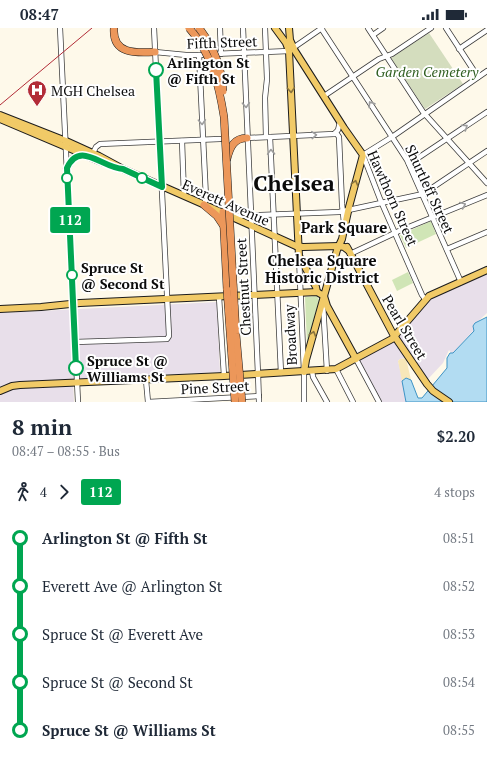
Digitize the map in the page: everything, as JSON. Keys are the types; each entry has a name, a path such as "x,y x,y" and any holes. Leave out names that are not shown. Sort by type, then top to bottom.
{"highway":[{"path":"185,28 194,30 213,51 222,76 235,314 242,402"},
{"path":"114,29 117,43 126,51 135,53 155,52"},
{"path":"194,30 210,62 224,117 236,334 242,402"},
{"path":"227,165 228,155 235,142 239,138 248,138"},
{"path":"204,205 220,221 224,234"},
{"path":"223,212 235,402"}],"main road":[{"path":"275,28 281,30 288,28"},
{"name":"Hawthorn Street","path":"275,28 324,96 363,155"},
{"name":"Broadway","path":"288,28 291,49 293,136 299,256"},
{"name":"Everett Avenue","path":"0,115 162,187 223,212 298,247"},
{"name":"Everett Avenue","path":"0,119 66,144"},
{"path":"67,168 73,158 78,155 89,155"},
{"path":"304,372 306,348 339,246 342,241 345,227 345,211 350,203 363,155"},
{"name":"Pearl Street","path":"345,227 345,240 349,252 395,336 425,382 432,390 449,402"},
{"path":"298,247 339,246 345,247 349,252"},
{"path":"299,256 316,286 317,292"},
{"path":"0,391 9,387 20,385 327,371 336,369 388,342 395,336 425,299 487,270"},
{"path":"0,309 317,292 324,296 326,306 356,359"}],"street":[{"path":"60,28 72,304 78,402"},
{"path":"75,342 167,339 169,336 154,28"},
{"path":"220,28 221,54"},
{"name":"Chestnut Street","path":"243,28 259,402"},
{"path":"265,28 267,79 265,101 273,215 281,373"},
{"path":"291,49 322,28"},
{"name":"Shurtleff Street","path":"322,28 409,164 461,282"},
{"path":"368,28 425,114 487,183"},
{"path":"372,35 383,28"},
{"path":"324,96 431,28"},
{"path":"446,28 478,78"},
{"path":"459,49 487,30"},
{"name":"Fifth Street","path":"155,52 199,55 291,49"},
{"path":"199,55 206,198 204,205"},
{"path":"363,155 392,137 487,71"},
{"path":"409,164 487,112"},
{"path":"334,134 338,130 340,122"},
{"path":"345,211 342,204 339,137 343,132 349,135"},
{"path":"248,138 334,134 339,137"},
{"path":"89,155 100,144 220,139"},
{"path":"182,141 184,196"},
{"path":"232,216 345,211 422,194 487,151"},
{"name":"Hawthorn Street","path":"363,155 395,234 425,299"},
{"path":"349,252 487,195"},
{"path":"342,204 345,206 350,203"},
{"path":"447,249 487,232"},
{"name":"Broadway","path":"299,256 300,293 306,348"},
{"path":"324,296 323,311 327,371"},
{"path":"219,297 224,376"},
{"path":"356,359 380,402"},
{"path":"336,369 353,402"},
{"path":"312,371 313,377 327,402"},
{"name":"Broadway","path":"304,372 304,402"},
{"path":"146,380 148,402"},
{"name":"Pine Street","path":"148,402 259,396"}],"shaded area":[{"path":"487,274 487,313 473,326 474,330 452,354 449,350 443,363 428,379 399,337 428,300"},
{"path":"217,302 220,372 73,379 74,402 0,402 0,313"},
{"path":"394,342 406,358 398,361 406,402 382,402 359,359"}],"green space":[{"name":"Garden Cemetery","path":"429,33 463,84 425,109 391,58"},
{"path":"431,221 436,234 406,248 400,235"},
{"path":"408,272 413,283 397,291 392,280"},
{"path":"317,296 319,300 307,344 305,297"}],"sand":[{"path":"406,358 411,380 406,378 402,381 398,361"}],"water":[{"path":"487,317 487,402 406,402 402,381 406,378 411,380 418,398 422,398 447,368 447,358 450,353 453,353 474,331 473,326 475,323"}],"railway":[{"path":"0,105 92,28"}],"bus line":[{"name":"112","path":"76,368 67,168 69,162 73,158 78,155 84,155 117,169 123,169 162,187 156,70"}],"place":[{"name":"Arlington St @ Fifth St","path":"156,70"},
{"name":"MGH Chelsea","path":"37,107"},
{"name":"Spruce St @ Second St","path":"72,275"},
{"name":"Spruce St @ Williams St","path":"76,368"}],"district":[{"name":"Chelsea","path":"294,182"},
{"name":"Park Square","path":"344,227"},
{"name":"Chelsea Square Historic District","path":"322,268"}]}
